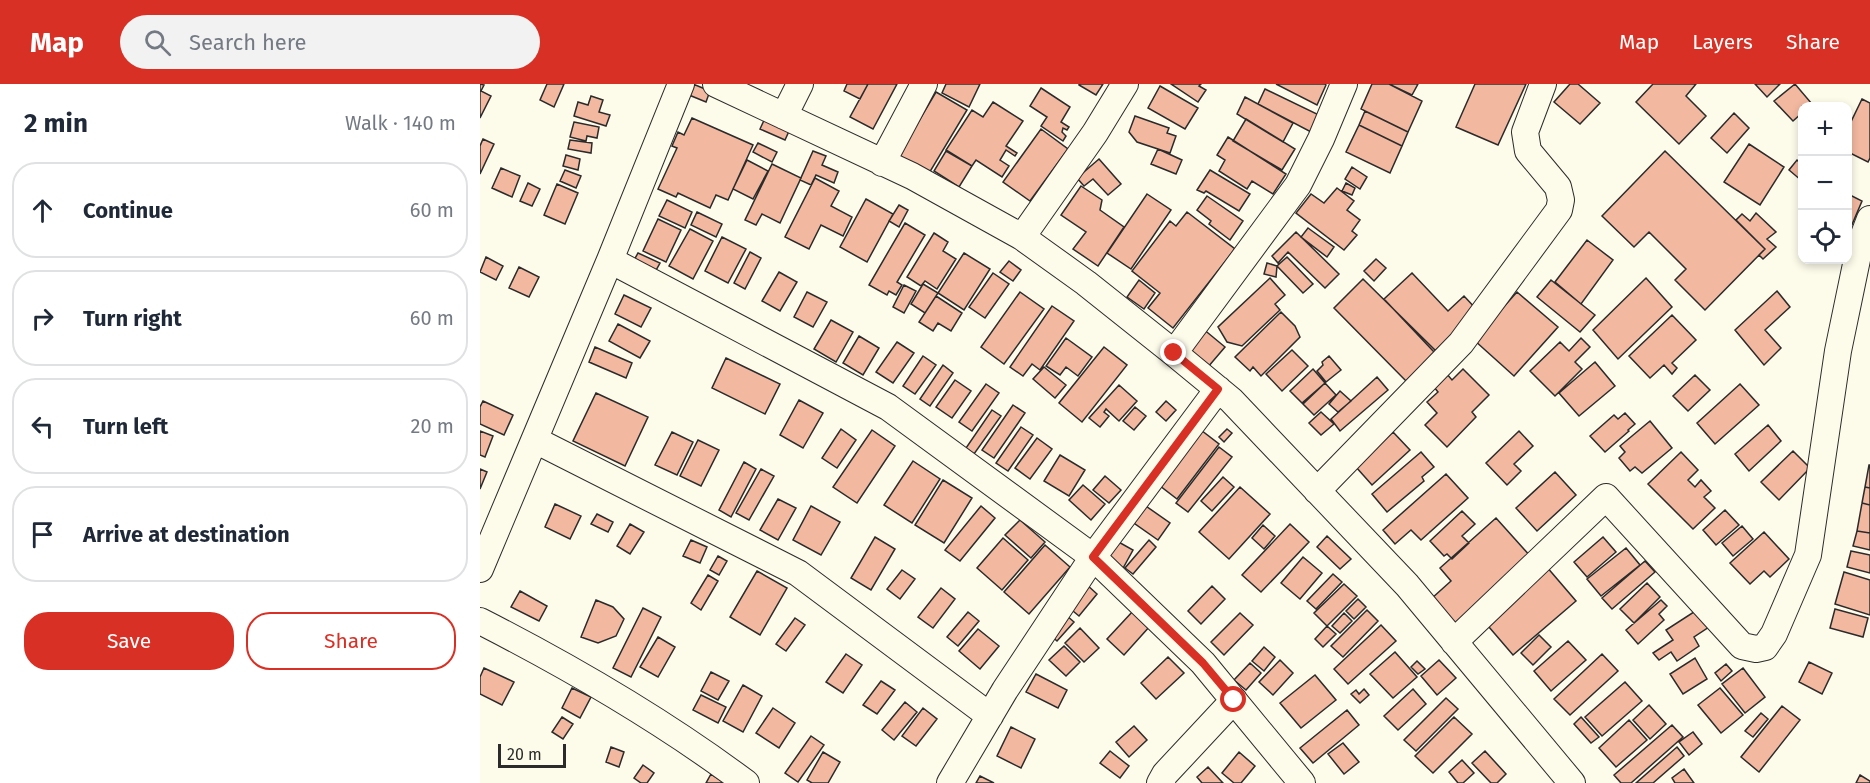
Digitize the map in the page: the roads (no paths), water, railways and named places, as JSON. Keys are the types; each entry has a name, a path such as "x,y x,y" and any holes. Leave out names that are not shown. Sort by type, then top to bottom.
{"street":[{"path":"480,569 489,526 535,441 681,84"},
{"path":"716,84 912,176 1022,237 1086,283 1174,353 1231,400 1407,585 1572,783"},
{"path":"784,116 800,84"},
{"path":"882,163 924,84"},
{"path":"1022,237 1095,133 1125,84"},
{"path":"1174,353 1298,185 1322,139 1344,84"},
{"path":"1317,491 1461,343 1559,210 1561,200 1558,187 1528,151 1525,132 1543,84"},
{"path":"1454,642 1606,497 1742,646 1756,650 1765,647 1774,634 1808,555 1838,351 1860,245 1870,219"},
{"path":"610,260 888,407 1093,557 1203,663 1302,783"},
{"path":"950,783 990,716 1093,557 1218,389"},
{"path":"535,441 798,573 990,716"},
{"path":"480,621 537,650 640,711 746,783"},
{"path":"1160,783 1234,700"}]}
